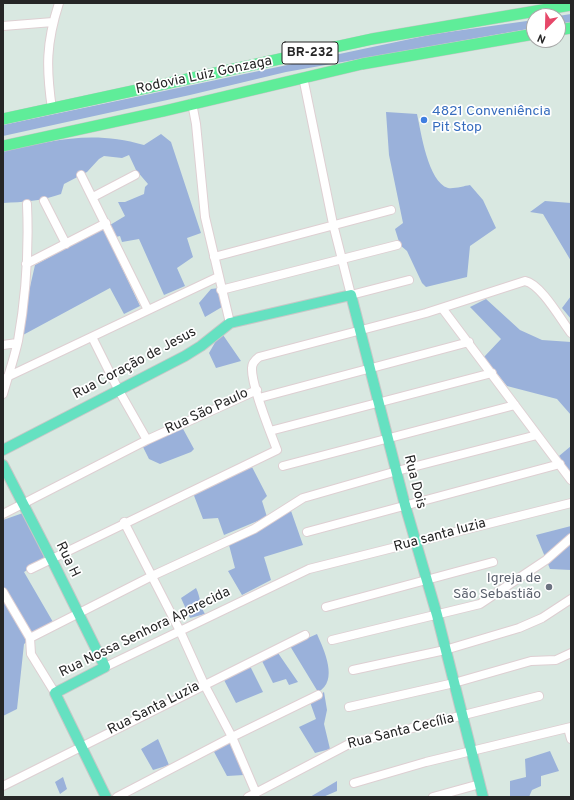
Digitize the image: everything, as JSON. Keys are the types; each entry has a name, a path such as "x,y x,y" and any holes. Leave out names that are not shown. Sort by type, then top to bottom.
{"highway":[{"name":"Rodovia Luiz Gonzaga","path":"3,119 372,39 571,5"},
{"name":"Rodovia Luiz Gonzaga","path":"3,146 164,111 192,103 362,64 526,35"}],"main road":[{"name":"Rua Coração de Jesus","path":"3,450 195,349 230,323 351,295"},
{"name":"Rua Dois","path":"351,295 380,402 405,505 437,615 483,797"},
{"name":"Rua H","path":"3,465 105,667"},
{"name":"Rua Nossa Senhora Aparecida","path":"105,667 55,694 106,797"}],"street":[{"path":"52,109 47,78 47,52 53,22 59,3"},
{"path":"3,26 53,22"},
{"name":"Rua Dois","path":"303,77 333,224 351,295"},
{"path":"192,103 196,124 205,217 230,323"},
{"path":"93,197 135,174"},
{"path":"81,175 148,310"},
{"path":"44,201 66,244"},
{"path":"3,394 17,343 22,316 28,236 27,204"},
{"path":"214,257 333,224 391,210"},
{"path":"26,264 106,223"},
{"path":"221,290 397,245"},
{"path":"7,377 218,277"},
{"path":"351,295 409,280"},
{"name":"Rua São Paulo","path":"258,394 252,368 253,363 259,358 442,308 521,282 529,282 540,291 571,333"},
{"path":"442,308 571,480"},
{"path":"92,337 118,389 147,440"},
{"name":"Rua São Paulo","path":"3,514 147,440 258,394 371,368 469,342"},
{"path":"3,345 17,343"},
{"path":"270,431 492,373"},
{"path":"31,569 52,560 124,522 277,450 258,394"},
{"path":"283,466 515,405"},
{"path":"30,638 152,576 254,529 297,501 397,471 537,435"},
{"path":"307,532 560,464"},
{"name":"Rua santa luzia","path":"309,569 571,503"},
{"path":"124,522 180,631 204,684 232,737 256,793"},
{"path":"332,640 480,604 546,560 571,538"},
{"path":"326,607 493,562"},
{"name":"Rua Nossa Senhora Aparecida","path":"105,667 309,569"},
{"path":"3,592 13,605 30,638 31,654 55,694"},
{"path":"354,670 446,650 519,628 542,618 571,599"},
{"name":"Rua Santa Luzia","path":"3,786 204,684 305,635"},
{"path":"349,707 454,683 531,662 556,660 571,653"},
{"path":"117,797 232,737 318,695"},
{"name":"Rua Santa Cecília","path":"248,797 349,744 462,717 539,696"},
{"path":"354,783 471,751 569,728 571,739"},
{"path":"433,797 480,784"}],"shaded area":[{"path":"571,14 571,22 566,23 566,15"},
{"path":"526,21 526,29 286,72 190,95 3,136 3,125 434,34"},
{"path":"386,112 417,114 426,156 430,167 441,184 448,188 470,185 483,200 496,228 470,246 467,277 426,287 422,283 407,251 400,245 395,229 403,223 389,155"},
{"path":"161,134 171,142 201,233 187,238 193,257 177,268 185,286 164,295 139,239 122,242 120,236 116,237 110,225 125,216 118,202 125,202 144,194 145,187 148,184 136,170 129,155 122,158 104,156 99,159 87,172 64,184 61,194 40,200 3,203 3,151 57,140 90,137 125,140 144,145"},
{"path":"545,201 571,203 571,261 543,214 530,212"},
{"path":"103,228 140,306 124,314 110,288 23,335 27,300 35,265"},
{"path":"219,288 222,307 205,317 199,303 211,289"},
{"path":"571,296 571,319 562,308"},
{"path":"486,299 520,330 542,340 571,342 571,415 557,399 507,386 484,357 501,339 470,307"},
{"path":"221,332 241,361 216,368 209,353"},
{"path":"182,427 194,449 191,452 160,464 149,459 142,445"},
{"path":"571,446 571,473 559,456"},
{"path":"252,467 267,496 262,501 267,517 224,535 218,518 203,519 193,493"},
{"path":"290,508 303,545 264,557 271,580 242,595 228,571 235,568 229,545 283,516"},
{"path":"23,513 45,559 24,572 53,622 24,644 17,709 3,716 3,520"},
{"path":"571,526 571,570 550,569 536,535"},
{"path":"196,588 205,614 190,618 181,598"},
{"path":"317,634 326,656 329,673 328,681 318,692 290,646"},
{"path":"278,653 298,682 289,685 286,679 273,683 262,661"},
{"path":"250,666 263,692 236,703 224,680"},
{"path":"324,692 327,710 324,724 330,749 315,753 299,727 316,719 310,702"},
{"path":"158,739 169,765 153,770 141,749"},
{"path":"231,740 253,790 244,775 227,776 213,750"},
{"path":"550,751 559,771 541,776 541,786 532,790 529,797 510,797 510,781 526,777 525,759"},
{"path":"63,777 67,789 60,794 55,782"},
{"path":"337,781 337,791 323,797 310,797"}],"place":[{"name":"4821 Conveniência Pit Stop","path":"424,120"},
{"name":"Igreja de São Sebastião","path":"549,587"}]}
